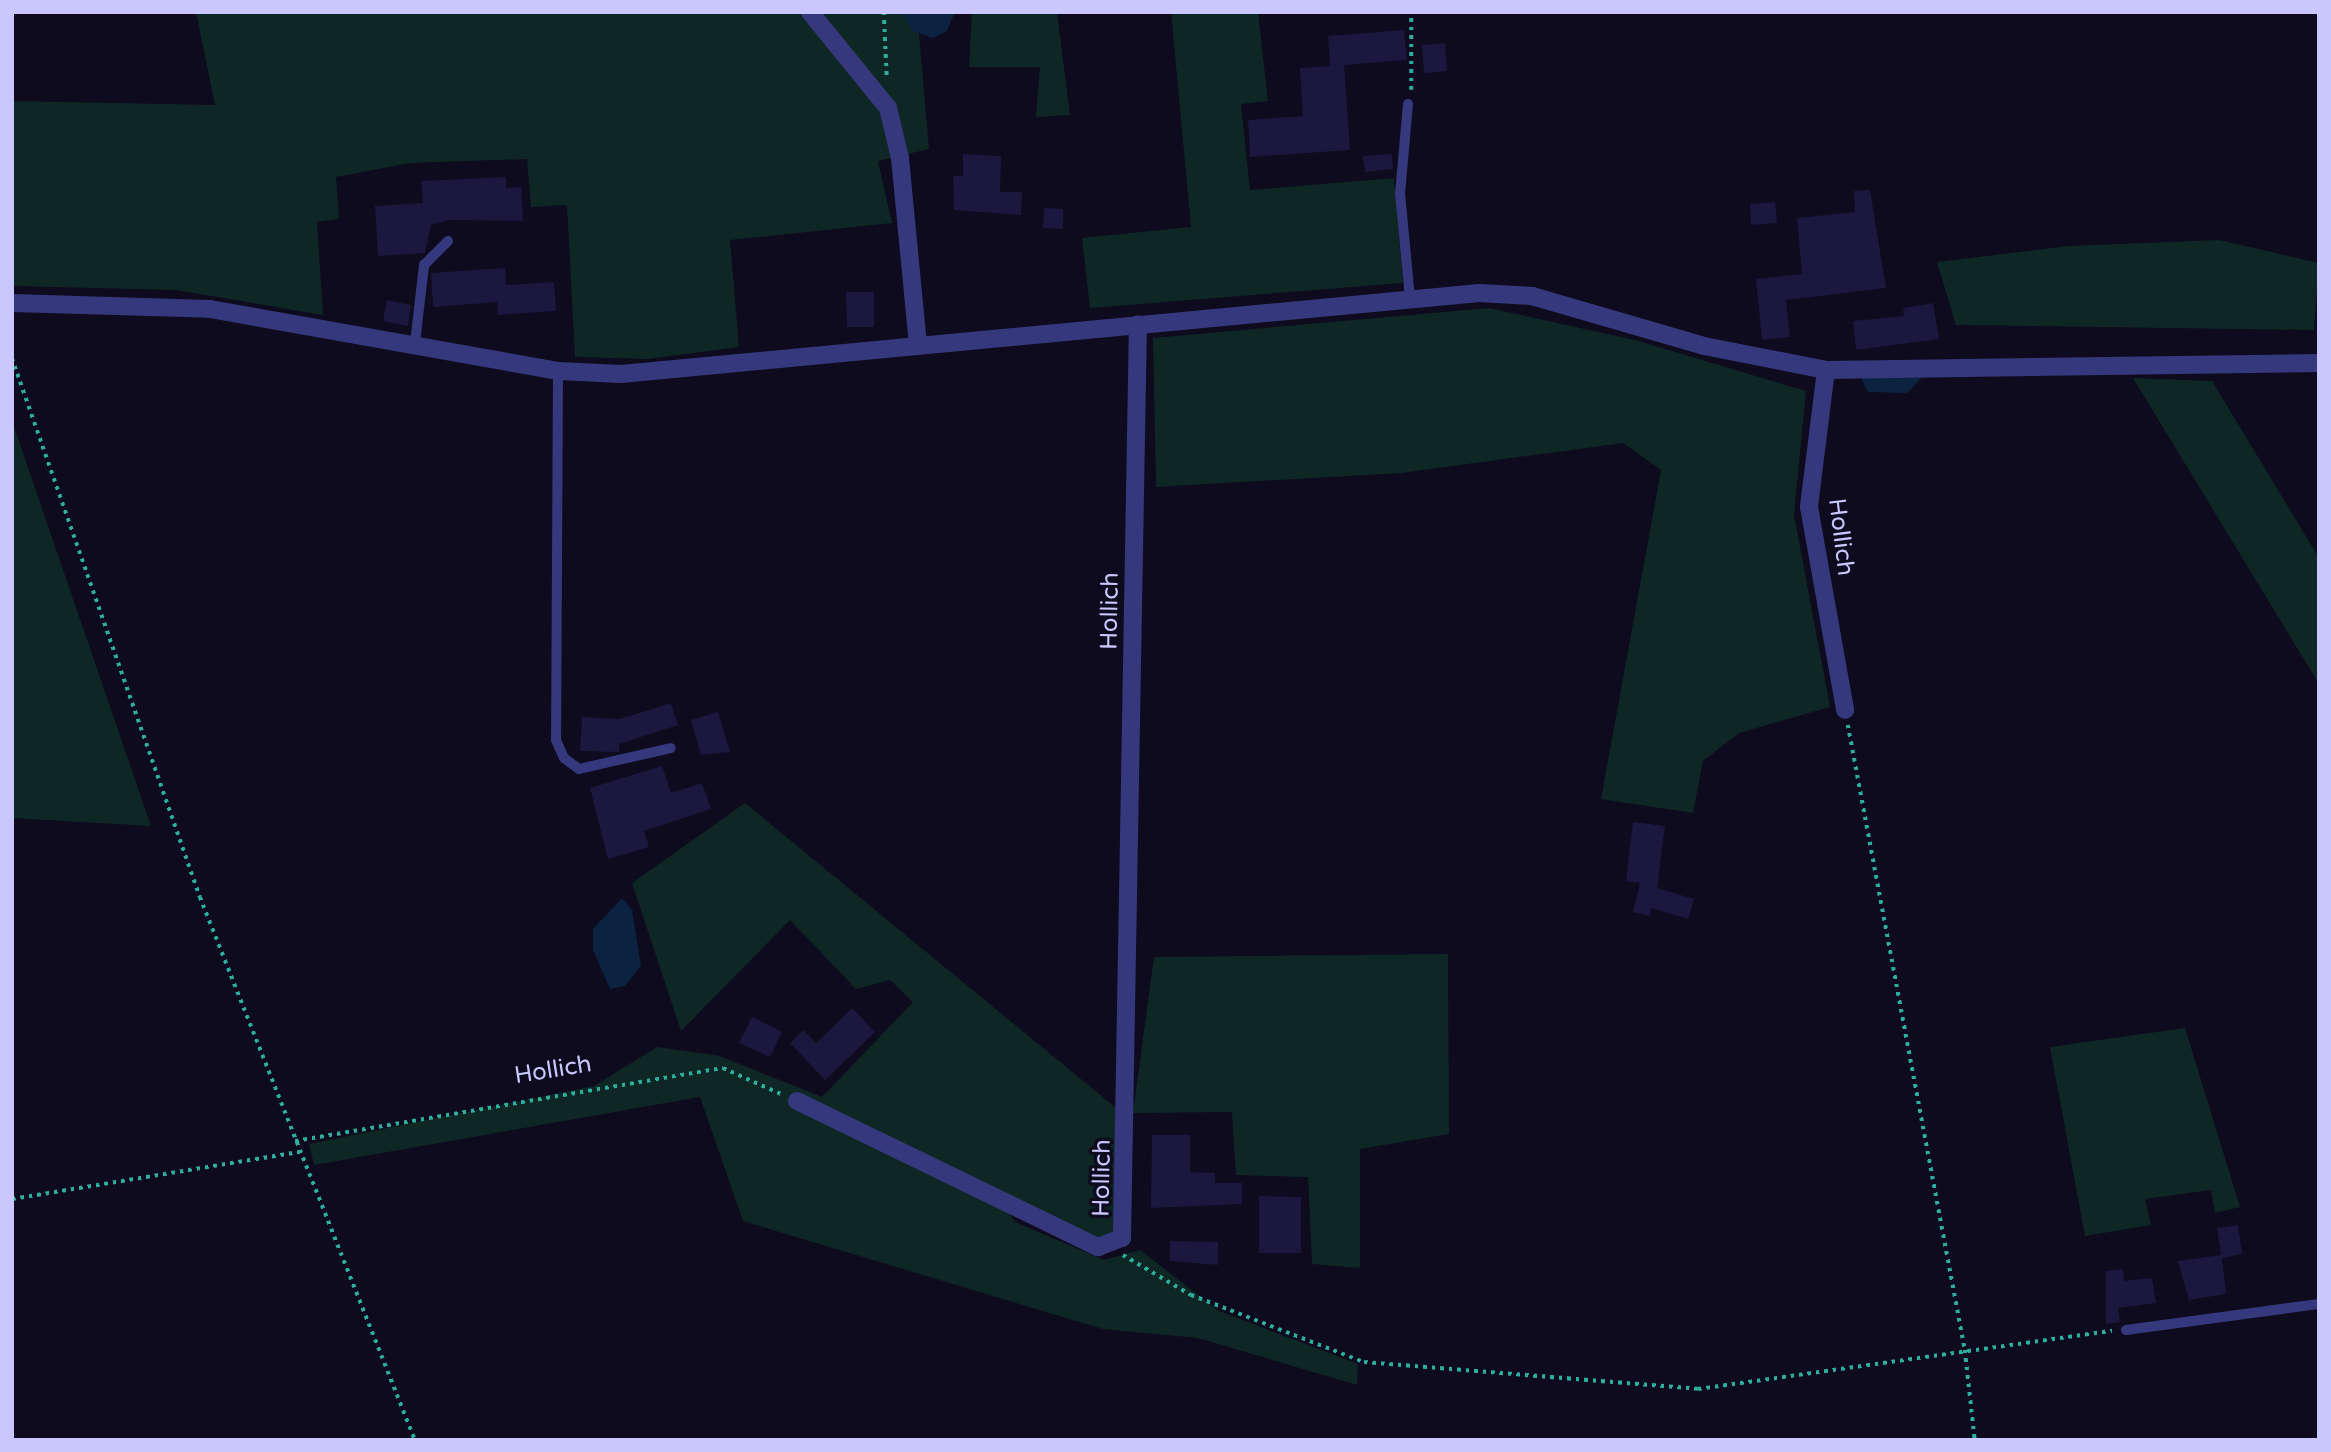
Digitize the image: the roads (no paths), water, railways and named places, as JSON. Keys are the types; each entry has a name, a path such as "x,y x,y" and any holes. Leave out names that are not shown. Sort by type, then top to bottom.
{"street":[{"path":"810,12 888,108 900,158 918,345"},
{"path":"12,303 210,309 415,343 558,371 621,374 1410,299 1532,296 1704,345 1826,369 2319,363"},
{"name":"Hollich","path":"797,1101 1098,1247 1116,1245 1126,1228 1138,324"},
{"name":"Hollich","path":"1826,369 1810,507 1845,710"}],"lane":[{"path":"1408,104 1400,201 1410,299"},
{"path":"415,343 424,265 448,241"},
{"path":"558,371 556,740 564,758 579,769 671,748"},
{"path":"2126,1330 2319,1304"}],"water":[{"path":"903,12 955,12 947,31 933,38 912,31"},
{"path":"1922,377 1907,393 1868,392 1861,378"},
{"path":"622,898 632,910 641,966 625,986 610,989 593,950 593,929"}]}
